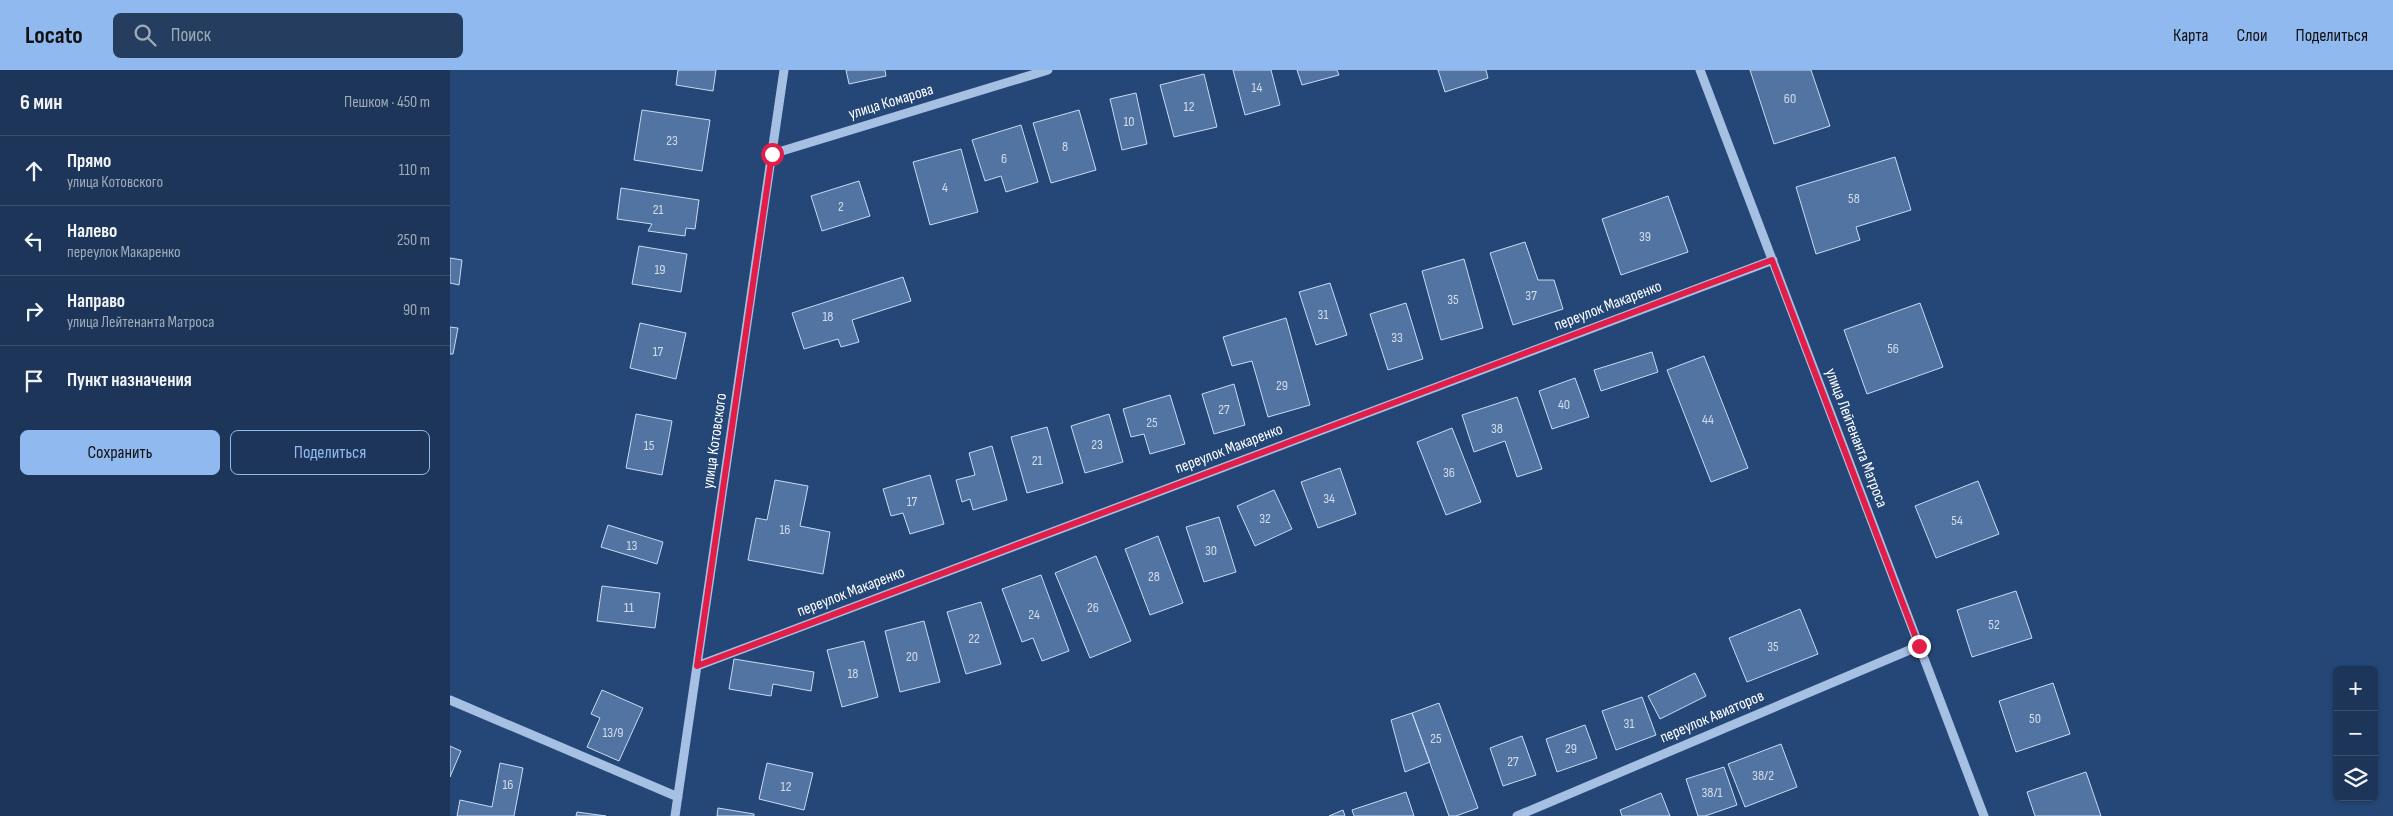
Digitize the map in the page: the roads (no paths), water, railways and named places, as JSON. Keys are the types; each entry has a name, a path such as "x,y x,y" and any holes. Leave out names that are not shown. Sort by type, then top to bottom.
{"street":[{"name":"улица Котовского","path":"675,816 784,70"},
{"name":"улица Комарова","path":"772,154 1048,70"},
{"name":"улица Лейтенанта Матроса","path":"1700,70 1984,816"},
{"name":"переулок Макаренко","path":"697,666 1772,260"},
{"name":"переулок Авиаторов","path":"1517,816 1919,646"},
{"path":"450,700 678,797"}]}
